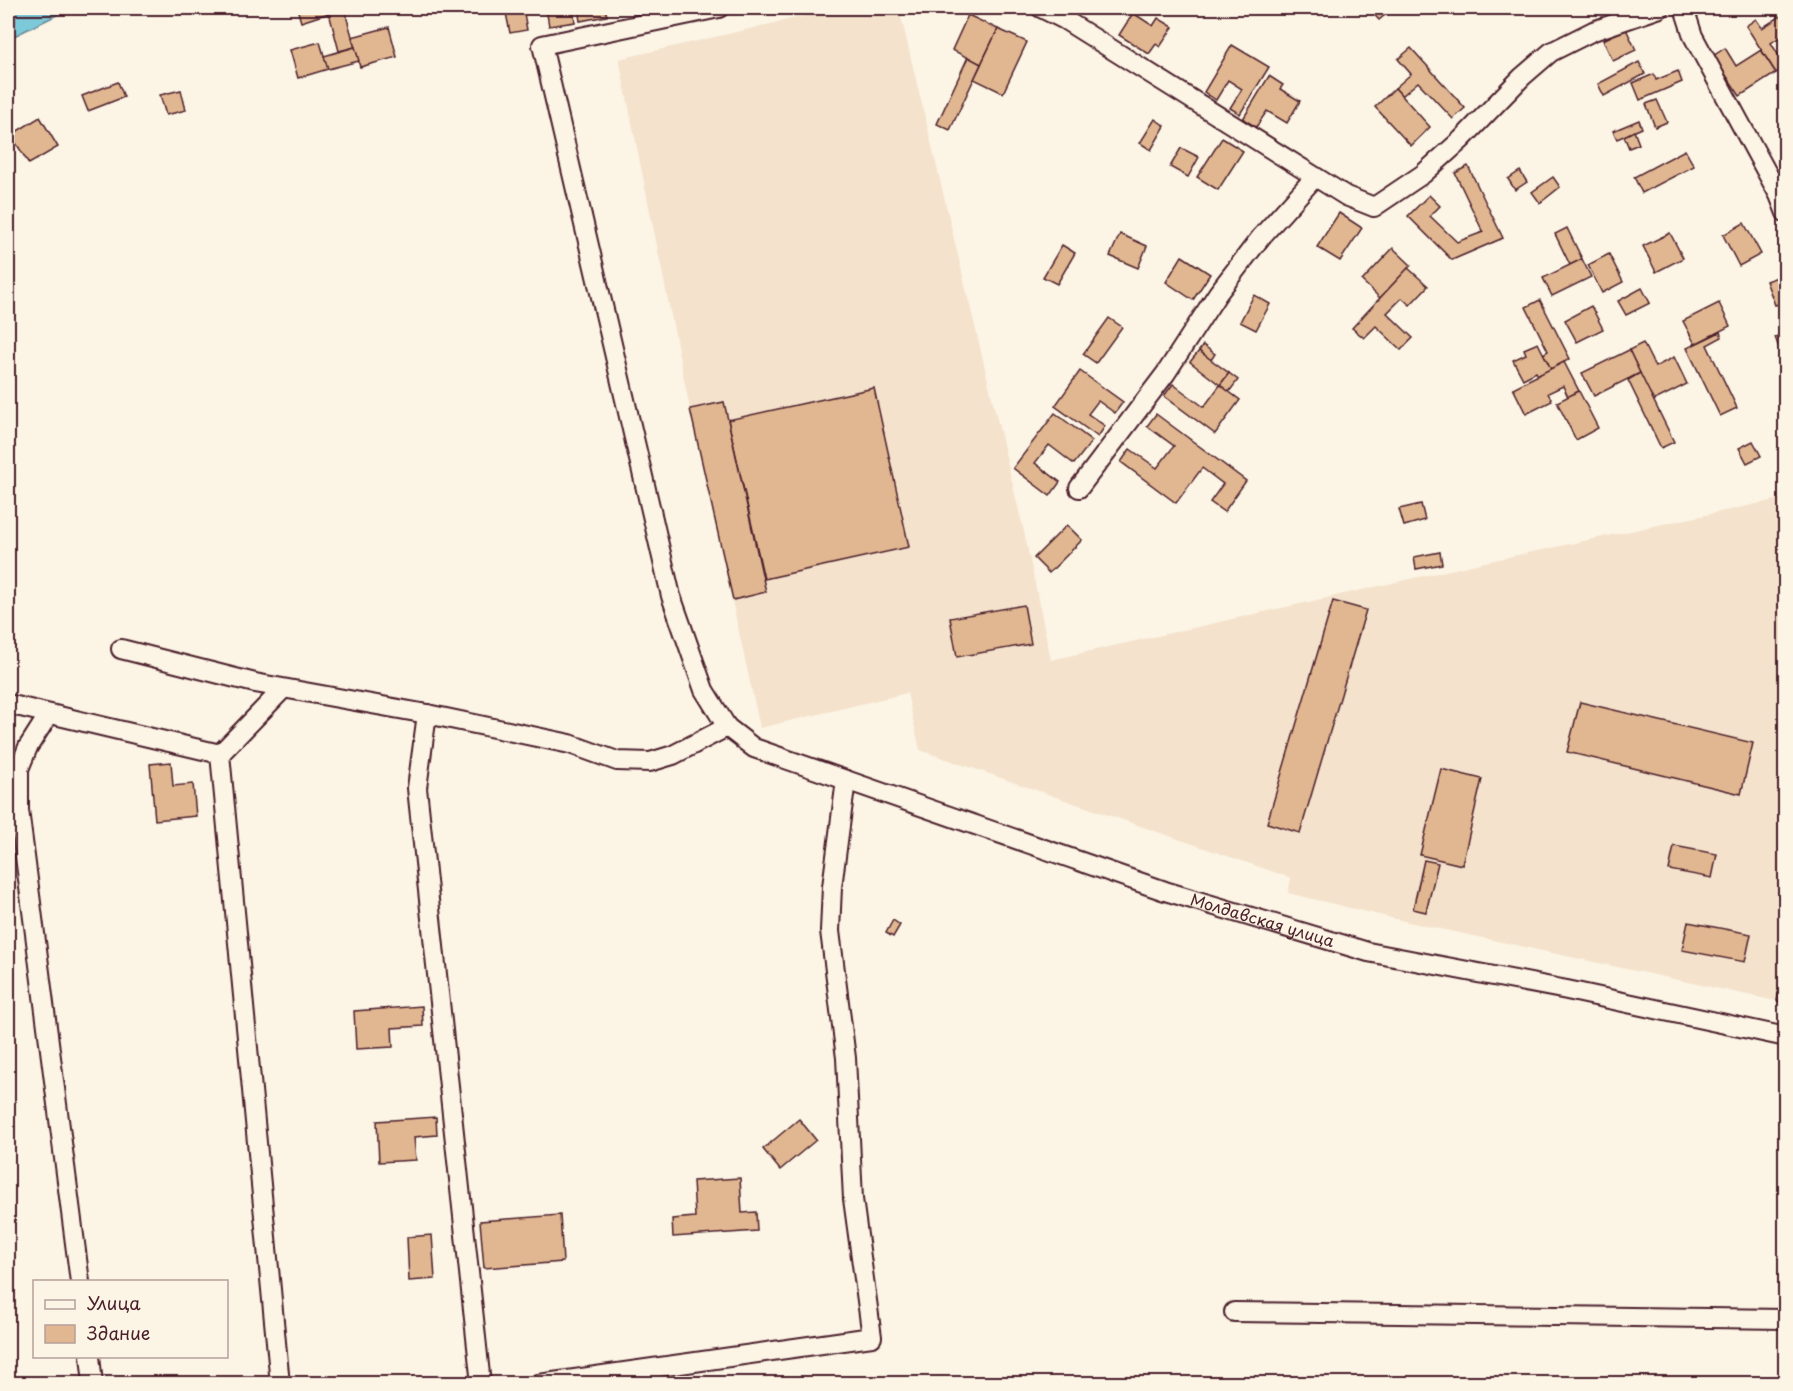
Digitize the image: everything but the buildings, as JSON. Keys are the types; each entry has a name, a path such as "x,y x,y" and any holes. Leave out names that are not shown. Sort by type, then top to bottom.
{"street":[{"path":"121,649 196,670 570,744 617,761 650,762 673,755 727,727 704,690 671,597 542,45 719,8"},
{"path":"1041,8 1065,20 1346,196 1374,207 1423,174 1461,140 1522,77 1551,52 1593,31 1660,8"},
{"path":"1684,8 1693,36 1779,195 1785,213"},
{"path":"1079,488 1166,373 1218,293 1261,237 1315,177"},
{"path":"280,1383 220,754 283,688"},
{"path":"8,704 220,754"},
{"path":"49,714 28,747 19,769 18,810 80,1280"},
{"path":"427,714 417,788 481,1383"},
{"name":"Молдавская улица","path":"727,727 754,748 1165,891 1368,952 1567,990 1785,1037"},
{"path":"538,1383 872,1337 853,1199 846,1058 830,931 832,887 846,780"},
{"path":"1234,1312 1785,1319"},
{"path":"90,1358 93,1383"}],"shaded area":[{"path":"840,8 899,8 1025,536 1051,660 1485,562 1785,498 1785,1003 1408,922 1288,893 1291,878 920,750 907,693 760,728 690,409 619,59"}],"water":[{"path":"8,8 71,8 8,39"}]}
